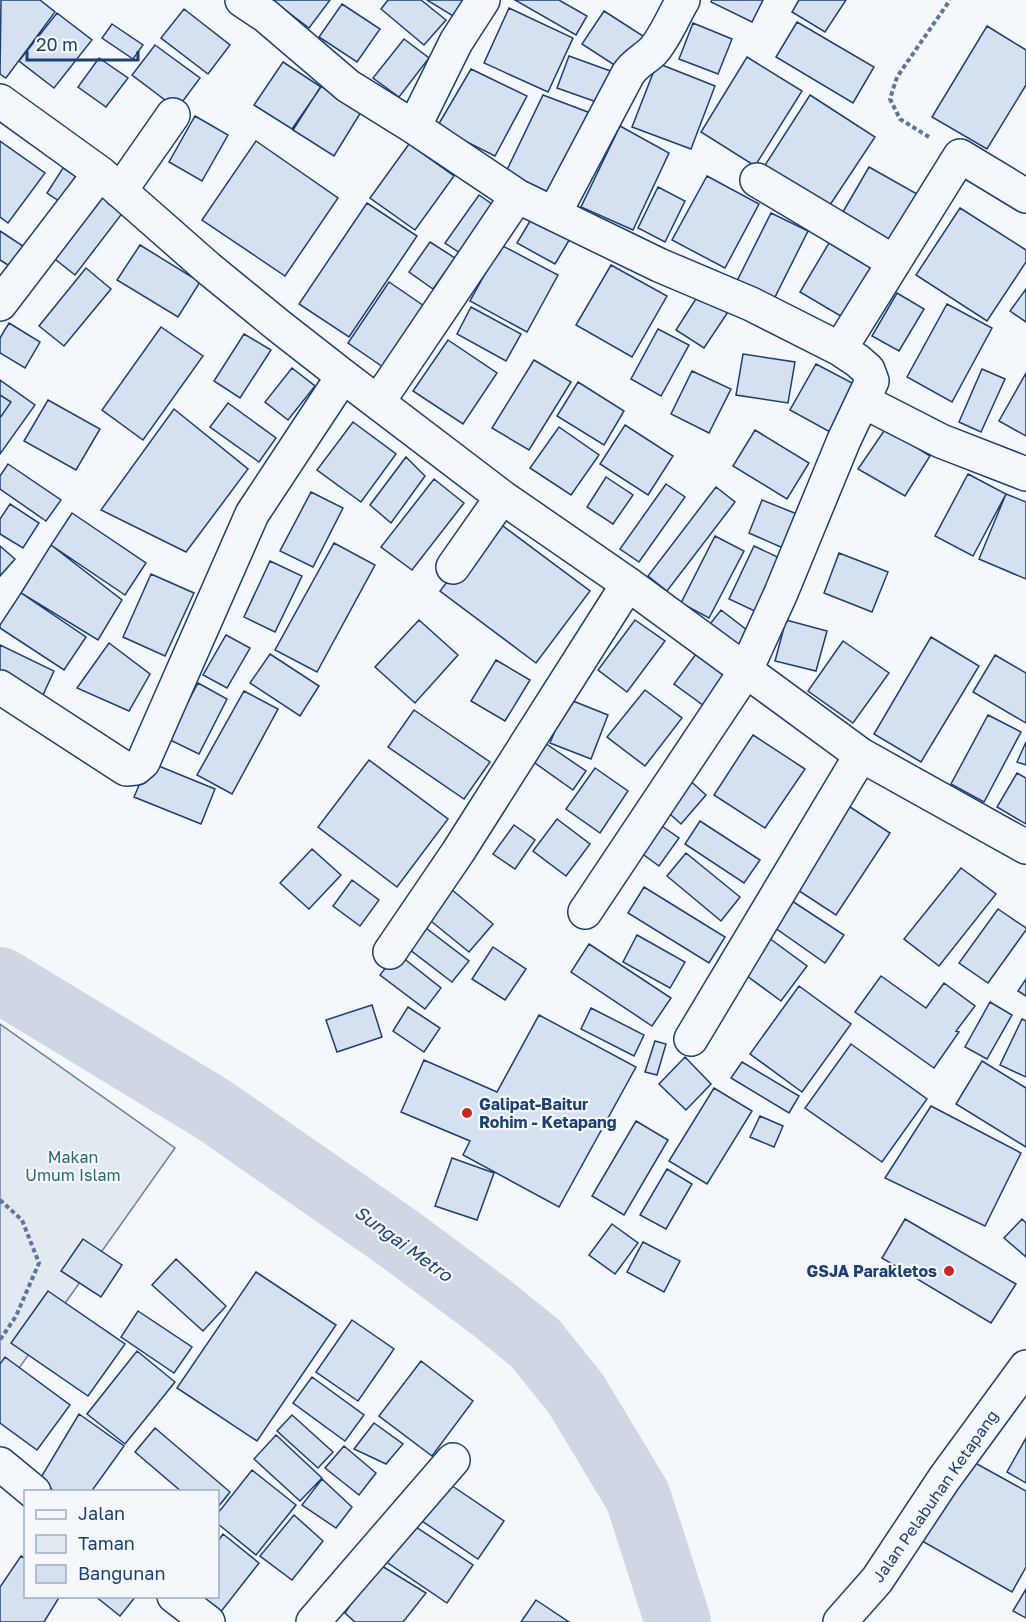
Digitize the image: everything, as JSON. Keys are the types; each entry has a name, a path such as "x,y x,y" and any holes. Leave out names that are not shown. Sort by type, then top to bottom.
{"street":[{"path":"242,0 266,16 348,87 414,127 517,196 658,265 751,304 840,349 868,370 872,381 844,440 745,672 585,912"},
{"path":"414,127 456,42 483,0"},
{"path":"554,213 628,74 633,66 652,52 658,44 683,0"},
{"path":"0,100 110,182 208,268 343,376 502,497 628,585 861,755 1026,847"},
{"path":"0,304 173,115"},
{"path":"840,349 960,156 1026,196"},
{"path":"758,180 894,262"},
{"path":"378,402 517,196"},
{"path":"0,687 126,769 136,768 143,762 252,514 343,376"},
{"path":"863,401 941,441 1026,474"},
{"path":"453,567 502,497"},
{"path":"390,952 458,852 628,585"},
{"path":"691,1039 861,755"},
{"name":"Jalan Pelabuhan Ketapang","path":"840,1622 877,1580 945,1479 1026,1367"},
{"path":"313,1622 453,1460"},
{"path":"0,1464 33,1490"}],"path":[{"path":"950,0 897,77 890,99 900,119 960,156"},
{"path":"0,1200 22,1220 39,1263 16,1316 0,1340"}],"green space":[{"name":"Makan Umum Islam","path":"0,1024 175,1148 0,1395"}],"building":[{"path":"1,0 40,0 55,12 6,78 0,74"},
{"path":"272,0 330,0 309,28"},
{"path":"388,0 421,0 446,20 424,45 381,9"},
{"path":"427,0 470,0 458,19"},
{"path":"515,0 559,0 587,16 576,35"},
{"path":"712,0 763,0 752,22 711,2"},
{"path":"799,0 846,0 825,32 792,12"},
{"path":"342,4 380,29 357,62 319,37"},
{"path":"509,8 573,38 548,92 484,63"},
{"path":"184,9 230,45 208,74 161,38"},
{"path":"604,11 643,36 622,70 582,44"},
{"path":"57,13 92,40 54,88 19,61"},
{"path":"797,22 874,67 853,103 776,57"},
{"path":"693,23 732,39 718,74 679,59"},
{"path":"112,24 143,45 133,59 102,38"},
{"path":"987,26 1026,50 1026,85 987,149 932,117"},
{"path":"404,39 429,58 399,97 373,78"},
{"path":"155,45 200,78 177,109 132,75"},
{"path":"569,56 616,73 605,105 557,88"},
{"path":"747,57 802,91 755,166 701,132"},
{"path":"99,58 128,78 106,107 78,87"},
{"path":"283,62 321,87 292,129 254,105"},
{"path":"657,63 715,86 691,149 632,127"},
{"path":"471,69 527,96 495,156 437,127"},
{"path":"321,86 361,112 334,156 293,130"},
{"path":"543,95 593,114 553,195 506,172"},
{"path":"810,95 875,137 824,214 760,173"},
{"path":"195,116 228,135 202,181 169,162"},
{"path":"620,126 669,153 633,230 581,207"},
{"path":"0,141 45,173 8,223 0,217"},
{"path":"256,141 338,198 285,276 202,220"},
{"path":"409,144 454,176 415,230 370,198"},
{"path":"869,167 917,194 888,245 840,217"},
{"path":"63,168 78,178 62,203 47,193"},
{"path":"707,176 759,204 725,268 672,240"},
{"path":"658,187 685,201 665,242 638,228"},
{"path":"96,189 124,211 75,275 46,252"},
{"path":"479,195 499,209 466,257 445,243"},
{"path":"367,203 417,236 349,337 299,304"},
{"path":"960,208 1026,250 1026,262 987,321 916,275"},
{"path":"771,213 808,231 773,301 736,283"},
{"path":"533,216 571,237 555,264 517,243"},
{"path":"0,231 29,250 16,270 0,260"},
{"path":"430,242 455,258 433,289 409,272"},
{"path":"829,243 874,270 844,318 800,292"},
{"path":"140,245 200,282 178,317 117,280"},
{"path":"501,245 558,275 527,332 470,301"},
{"path":"611,265 667,296 632,357 576,325"},
{"path":"86,268 111,289 64,346 39,326"},
{"path":"389,282 427,308 386,369 348,343"},
{"path":"1026,289 1026,322 1010,311"},
{"path":"897,293 924,309 899,351 872,336"},
{"path":"699,294 728,312 704,348 676,330"},
{"path":"947,304 992,328 952,402 907,377"},
{"path":"471,307 521,334 506,361 457,334"},
{"path":"9,323 40,342 25,368 0,353 0,338"},
{"path":"161,327 203,356 143,440 102,410"},
{"path":"658,329 689,345 661,396 631,379"},
{"path":"244,334 271,350 240,398 214,381"},
{"path":"448,340 497,373 463,424 413,391"},
{"path":"743,354 795,362 788,403 736,395"},
{"path":"534,360 571,382 529,450 492,428"},
{"path":"816,364 856,385 830,432 790,410"},
{"path":"292,368 315,386 288,420 265,402"},
{"path":"982,369 1005,379 981,432 959,422"},
{"path":"692,371 731,389 709,433 671,414"},
{"path":"1026,373 1026,436 999,421"},
{"path":"0,380 35,405 0,454"},
{"path":"578,382 624,411 604,445 557,416"},
{"path":"0,395 11,402 0,418"},
{"path":"48,400 100,429 76,470 24,441"},
{"path":"228,403 276,438 259,462 210,427"},
{"path":"174,409 248,469 186,552 101,510"},
{"path":"353,422 396,454 361,502 317,470"},
{"path":"625,425 673,456 648,495 600,464"},
{"path":"559,427 599,455 571,495 530,468"},
{"path":"886,428 930,456 905,496 858,469"},
{"path":"755,430 809,463 787,499 733,466"},
{"path":"406,457 425,476 391,523 370,505"},
{"path":"8,464 61,500 46,521 0,489 0,476"},
{"path":"968,474 1006,494 973,556 935,536"},
{"path":"606,477 633,495 613,524 587,507"},
{"path":"434,479 464,503 412,570 381,547"},
{"path":"666,484 685,497 639,562 620,549"},
{"path":"716,487 735,502 667,591 648,576"},
{"path":"311,492 343,508 313,567 280,551"},
{"path":"1006,494 1026,502 1026,579 979,559"},
{"path":"762,500 797,514 783,548 749,533"},
{"path":"10,504 39,523 23,548 0,534 0,519"},
{"path":"72,513 146,563 125,595 51,545"},
{"path":"495,520 590,591 536,663 440,591"},
{"path":"715,536 744,551 709,618 681,603"},
{"path":"334,543 375,565 317,672 275,650"},
{"path":"51,545 122,600 98,640 21,593"},
{"path":"0,546 15,559 0,576"},
{"path":"754,546 786,561 761,614 729,599"},
{"path":"839,553 888,572 872,612 824,593"},
{"path":"270,561 302,576 275,632 244,617"},
{"path":"151,574 194,593 165,656 123,637"},
{"path":"21,593 86,637 64,670 0,628"},
{"path":"721,610 752,634 738,652 707,628"},
{"path":"419,620 458,655 415,703 375,667"},
{"path":"635,620 665,641 627,692 598,670"},
{"path":"786,620 827,631 816,671 775,661"},
{"path":"226,635 250,648 227,688 203,675"},
{"path":"931,637 979,666 921,762 874,734"},
{"path":"843,641 889,673 853,723 808,691"},
{"path":"109,643 150,674 129,711 77,688"},
{"path":"0,645 54,671 42,697 0,678"},
{"path":"270,654 319,686 300,716 250,683"},
{"path":"696,654 730,678 707,708 674,684"},
{"path":"995,655 1026,673 1026,723 973,692"},
{"path":"496,660 530,680 505,721 471,701"},
{"path":"198,683 227,699 199,754 168,739"},
{"path":"645,690 682,718 645,766 607,737"},
{"path":"244,691 278,709 232,794 197,775"},
{"path":"568,699 608,715 591,759 550,743"},
{"path":"414,710 490,762 464,799 388,747"},
{"path":"988,715 1021,732 984,802 951,784"},
{"path":"753,735 805,769 765,828 714,795"},
{"path":"1026,742 1026,765 1017,762"},
{"path":"545,743 586,771 573,790 532,761"},
{"path":"369,760 448,819 397,887 318,827"},
{"path":"149,762 215,789 201,824 134,797"},
{"path":"595,768 628,791 600,833 566,809"},
{"path":"1017,773 1026,778 1026,824 997,807"},
{"path":"686,777 706,795 681,824 661,806"},
{"path":"847,805 890,833 836,915 793,887"},
{"path":"557,819 590,844 566,876 533,851"},
{"path":"700,821 760,860 744,883 685,844"},
{"path":"656,822 679,838 659,866 637,850"},
{"path":"514,825 535,840 515,869 493,854"},
{"path":"312,849 341,875 309,909 280,883"},
{"path":"686,853 740,897 721,921 667,876"},
{"path":"961,868 996,894 939,966 904,939"},
{"path":"352,880 379,900 360,926 333,906"},
{"path":"445,884 493,924 469,952 421,913"},
{"path":"644,887 725,937 709,963 628,913"},
{"path":"789,899 844,935 825,963 771,925"},
{"path":"998,909 1026,930 988,983 959,963"},
{"path":"422,925 469,961 452,982 405,946"},
{"path":"637,935 685,962 670,988 623,962"},
{"path":"769,938 807,966 781,1001 743,973"},
{"path":"589,944 671,998 652,1026 571,972"},
{"path":"493,947 526,969 505,1000 472,979"},
{"path":"397,953 441,988 425,1009 380,975"},
{"path":"881,976 926,1008 944,983 975,1006 956,1031 959,1032 934,1068 855,1012"},
{"path":"1026,979 1026,996 1018,991"},
{"path":"799,986 851,1024 802,1092 750,1054"},
{"path":"990,1002 1012,1015 987,1059 965,1047"},
{"path":"372,1005 382,1037 337,1052 326,1020"},
{"path":"408,1007 440,1028 424,1052 393,1031"},
{"path":"591,1008 644,1035 634,1056 581,1029"},
{"path":"539,1015 636,1067 559,1207 463,1155 470,1141 401,1112 424,1060 497,1092"},
{"path":"1022,1019 1026,1021 1026,1077 1000,1065"},
{"path":"655,1041 666,1044 657,1075 645,1072"},
{"path":"851,1044 927,1099 882,1162 805,1108"},
{"path":"685,1057 711,1084 686,1110 659,1084"},
{"path":"982,1061 1026,1088 1026,1147 956,1104"},
{"path":"742,1062 799,1096 789,1113 731,1078"},
{"path":"714,1088 752,1111 707,1184 669,1161"},
{"path":"931,1106 1021,1153 985,1226 885,1178"},
{"path":"760,1116 783,1126 774,1147 750,1137"},
{"path":"636,1121 668,1140 624,1215 592,1196"},
{"path":"452,1158 494,1173 477,1220 435,1206"},
{"path":"667,1169 692,1184 666,1229 640,1215"},
{"name":"GSJA Parakletos","path":"905,1219 1016,1284 991,1323 882,1258"},
{"path":"1022,1219 1026,1223 1026,1257 1004,1238"},
{"path":"612,1224 638,1243 615,1274 589,1255"},
{"path":"83,1239 122,1265 101,1297 61,1271"},
{"path":"643,1242 680,1261 664,1292 627,1272"},
{"path":"176,1259 226,1306 203,1331 152,1285"},
{"path":"256,1272 336,1325 257,1441 177,1388"},
{"path":"48,1291 125,1344 88,1396 11,1343"},
{"path":"138,1311 192,1347 174,1373 121,1337"},
{"path":"352,1320 394,1349 358,1401 316,1372"},
{"path":"137,1351 175,1382 125,1444 87,1414"},
{"path":"5,1357 70,1405 37,1450 0,1423 0,1364"},
{"path":"421,1361 473,1401 432,1456 379,1416"},
{"path":"312,1377 364,1415 345,1441 293,1403"},
{"path":"79,1414 124,1446 92,1490 53,1490 40,1479"},
{"path":"292,1415 333,1452 318,1468 277,1431"},
{"path":"374,1423 403,1444 386,1464 354,1449"},
{"path":"155,1428 230,1492 219,1506 219,1490 180,1490 135,1452"},
{"path":"276,1435 322,1478 300,1501 254,1459"},
{"path":"1026,1438 1026,1483 1007,1472"},
{"path":"344,1446 376,1473 359,1495 325,1468"},
{"path":"968,1459 1026,1491 1026,1567 1012,1592 922,1541"},
{"path":"252,1470 296,1505 256,1555 219,1525 219,1512"},
{"path":"322,1479 352,1507 336,1528 302,1505"},
{"path":"442,1479 504,1521 478,1559 416,1517"},
{"path":"294,1515 323,1541 292,1580 260,1556"},
{"path":"410,1523 473,1565 447,1603 385,1561"},
{"path":"223,1534 259,1563 216,1618 191,1598 219,1598 219,1540"},
{"path":"21,1556 24,1558 24,1598 59,1598 44,1622 0,1622 0,1587"},
{"path":"377,1563 426,1593 403,1622 355,1622 345,1613"},
{"path":"1026,1589 1026,1618 1013,1611"},
{"path":"98,1598 134,1598 120,1616"},
{"path":"536,1600 569,1622 521,1622"}],"waterway":[{"name":"Sungai Metro","path":"0,980 214,1110 398,1238 535,1343 576,1394 638,1497 678,1622"}],"place":[{"name":"Galipat-Baitur Rohim - Ketapang","path":"467,1113"},
{"name":"GSJA Parakletos","path":"949,1271"}]}
